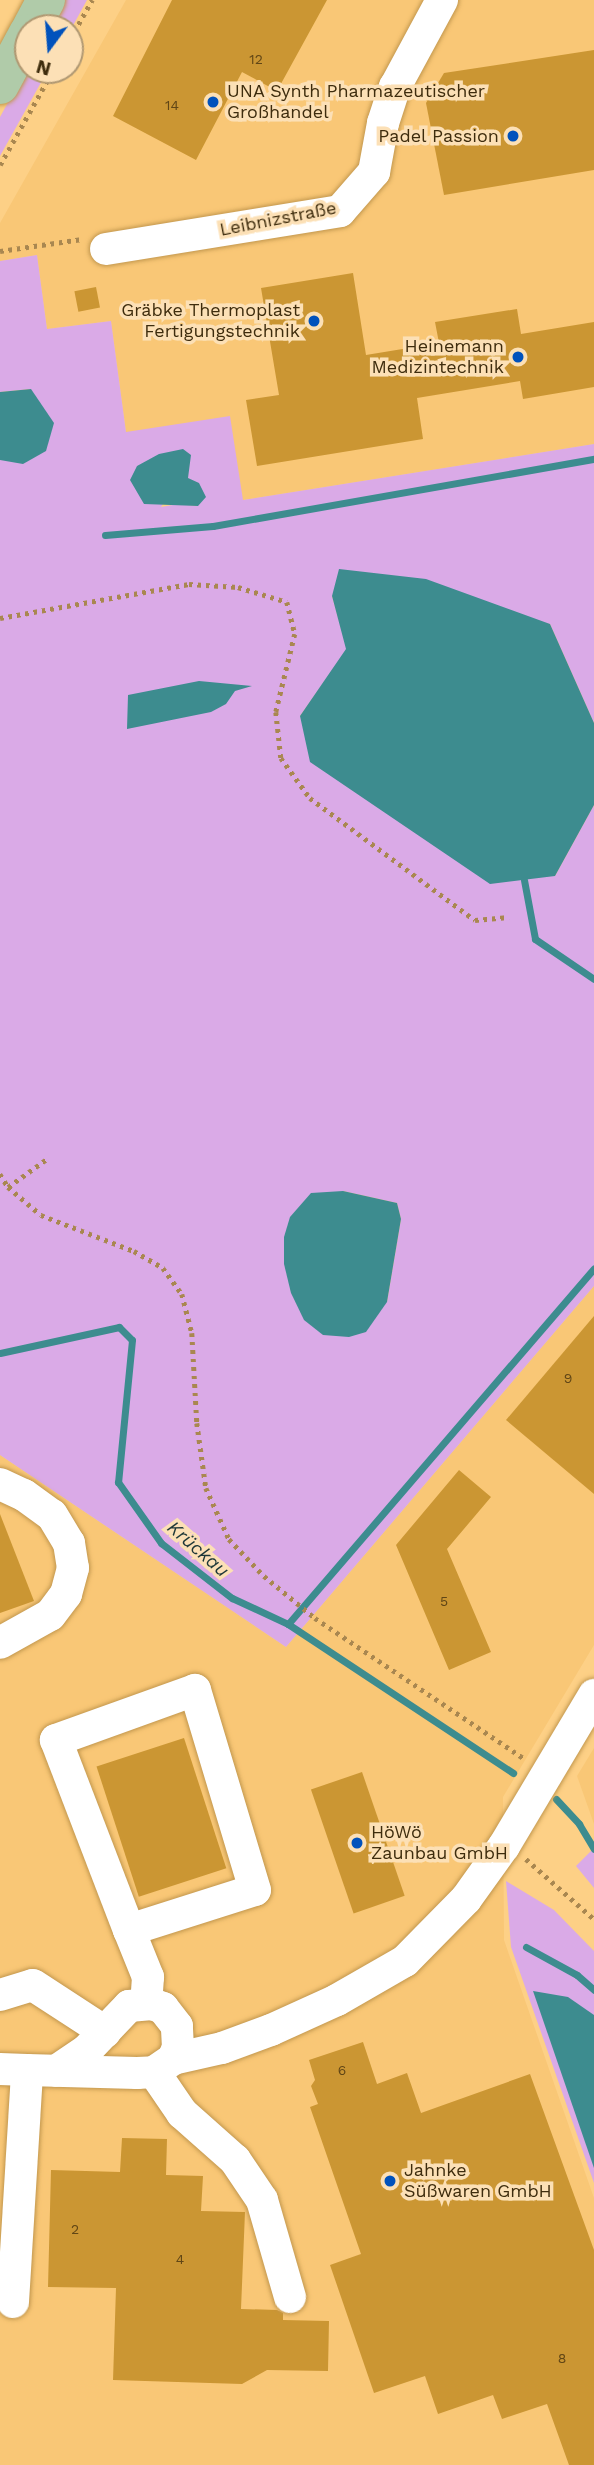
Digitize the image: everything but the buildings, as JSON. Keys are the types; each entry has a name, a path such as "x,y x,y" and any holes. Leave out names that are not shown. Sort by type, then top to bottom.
{"main road":[{"path":"0,85 14,59"}],"street":[{"name":"Leibnizstraße","path":"106,249 340,211 374,172 383,123 395,87 442,0"},
{"path":"0,1484 23,1495 52,1515 69,1543 73,1567 66,1594 50,1615 0,1643"},
{"path":"128,1930 255,1890 195,1690 56,1740 128,1930 148,1977 146,2003"},
{"path":"28,2070 163,2065 222,2048 271,2030 337,2000 405,1961 466,1899 504,1846 594,1695"},
{"path":"0,1995 33,1985 105,2032"},
{"path":"28,2070 87,2050 130,2007 146,2003 163,2008 177,2026 178,2048 163,2065"},
{"path":"163,2065 182,2113 235,2160 262,2200 290,2297"},
{"path":"13,2302 28,2070"}],"path":[{"path":"0,165 45,84"},
{"path":"0,251 100,236 106,249"},
{"path":"0,618 189,584 238,587 287,602 295,634 276,712 281,758 310,798 474,920 509,917"},
{"path":"8,1187 48,1158"},
{"path":"0,1174 8,1187 41,1215 134,1251 163,1268 183,1294 192,1333 197,1423 206,1488 229,1539 264,1576 315,1618 547,1774"},
{"path":"504,1846 529,1860 594,1919"}],"shaded area":[{"path":"65,0 87,0 79,14 57,14"},
{"path":"126,0 594,0 594,444 243,500 126,432 111,321 47,329 37,255 0,261 0,223 79,84 84,84 84,74"},
{"path":"18,84 40,84 0,156 0,117"},
{"path":"37,255 47,329 111,321 126,432 230,416 243,500 594,444 594,723 550,624 332,596 347,649 300,716 555,876 594,805 594,1286 286,1647 0,1455 0,460 31,389 0,392 0,261","holes":["188,466 188,478 198,506 178,504 161,507","343,1191 397,1203 401,1219 387,1302"]},
{"path":"594,1286 594,1645 503,1797 504,1940 594,2198 594,2465 0,2465 0,1455 286,1647"},
{"path":"594,1748 594,1824 577,1776"},
{"path":"594,1848 594,1888 576,1866"},
{"path":"506,1881 554,1910 594,1951 594,2183 511,1947"}],"water":[{"path":"31,389 54,423 46,451 23,464 0,460 0,392"},
{"path":"183,449 191,455 188,478 199,483 206,497 198,506 144,504 130,480 137,466 159,454"},
{"path":"339,569 426,579 550,624 594,723 594,805 555,876 490,884 310,762 300,716 346,649 332,596"},
{"path":"199,681 252,686 235,691 226,704 211,712 127,729 128,695"},
{"path":"343,1191 397,1203 401,1219 387,1302 366,1332 349,1337 323,1335 304,1320 291,1293 284,1264 284,1237 290,1217 311,1193"},
{"path":"533,1991 568,1997 594,2015 594,2168"}],"waterway":[{"path":"105,535 213,526 594,459"},
{"path":"524,880 535,939 594,979"},
{"path":"288,1624 594,1268"},
{"name":"Krückau","path":"0,1353 119,1327 132,1340 118,1482 161,1543 232,1598 288,1624 513,1773"},
{"name":"Krückau","path":"556,1799 579,1824 594,1849"},
{"path":"526,1947 577,1975 594,1990"}],"place":[{"name":"UNA Synth Pharmazeutischer Großhandel","path":"213,102"},
{"name":"Padel Passion","path":"513,136"},
{"name":"Gräbke Thermoplast Fertigungstechnik","path":"314,321"},
{"name":"Heinemann Medizintechnik","path":"518,357"},
{"name":"HöWö Zaunbau GmbH","path":"357,1843"},
{"name":"Jahnke Süßwaren GmbH","path":"390,2181"}]}
